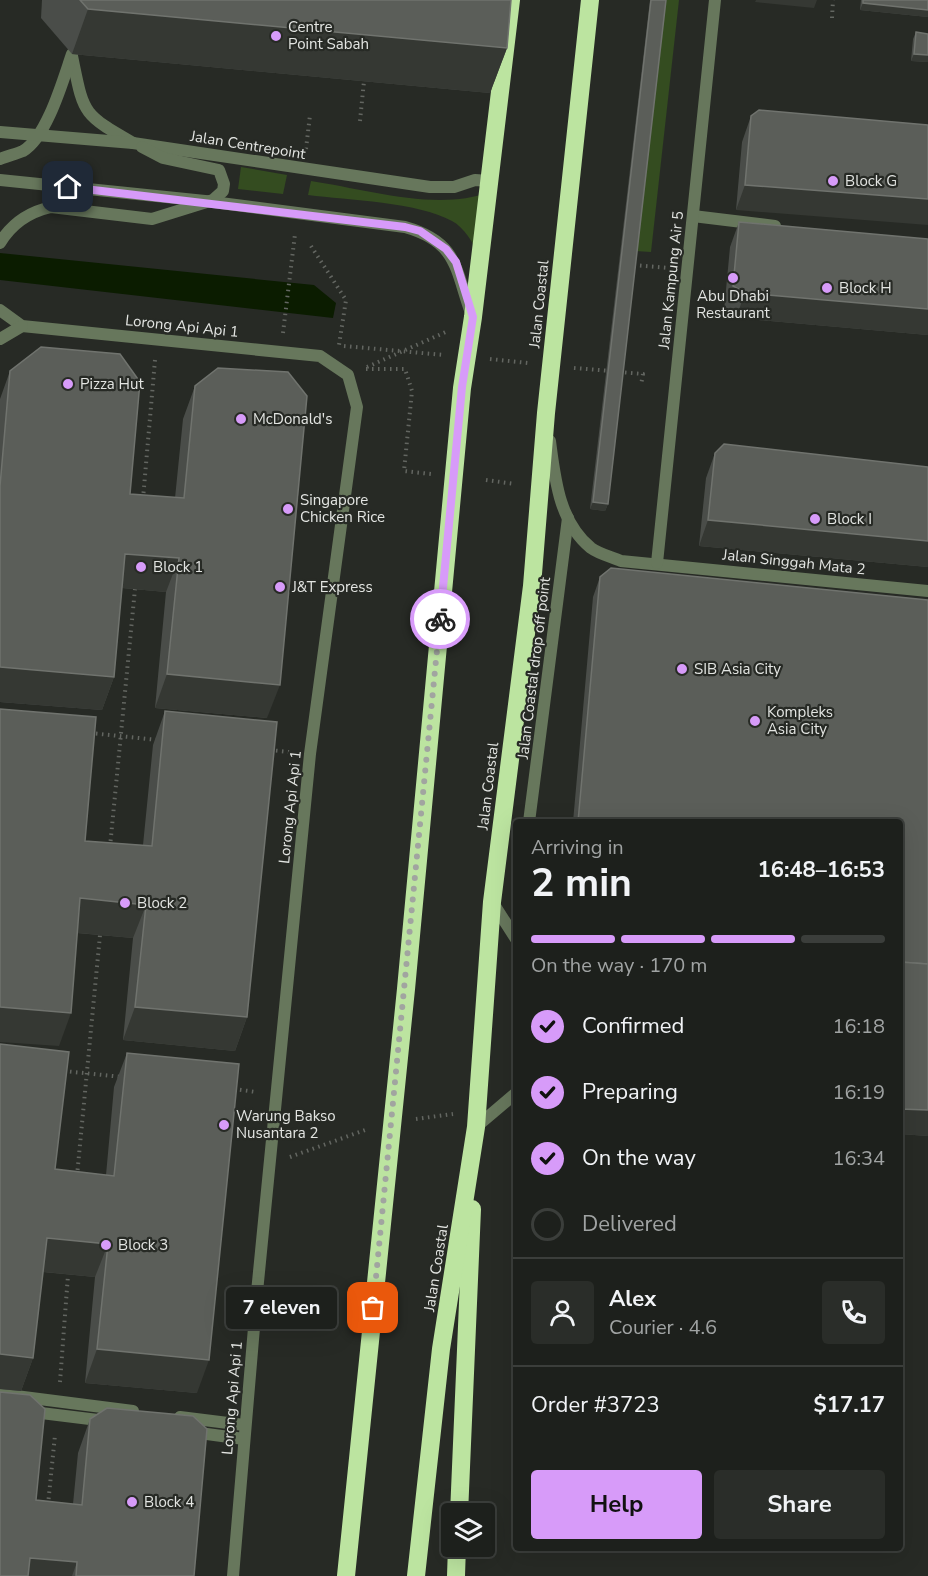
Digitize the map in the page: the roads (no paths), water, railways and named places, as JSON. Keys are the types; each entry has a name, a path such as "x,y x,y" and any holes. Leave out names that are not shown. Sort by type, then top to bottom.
{"highway":[{"path":"346,1576 403,1011 462,387 473,317 511,0"},
{"name":"Jalan Coastal","path":"416,1576 441,1349 471,1172 476,1127 492,902 532,586 546,413 590,0"},
{"path":"460,1503 473,1234 471,1172"},
{"path":"456,1576 457,1557"}],"street":[{"name":"Jalan Kampung Air 5","path":"657,563 715,0"},
{"path":"0,159 24,150 38,135 58,94 72,54 86,112 98,123 163,158 219,170 224,184 223,191 213,200 152,219 51,207 37,210 19,220 0,243"},
{"name":"Jalan Centrepoint","path":"0,132 133,143 430,187 454,187 475,180 489,181"},
{"path":"0,180 205,201 405,227 420,231 446,249 456,262 473,317"},
{"path":"693,216 787,227"},
{"path":"0,310 22,326 0,339"},
{"name":"Lorong Api Api 1","path":"22,326 320,356 348,375 357,407 310,754 244,1425 233,1576"},
{"path":"546,413 555,481 568,518"},
{"name":"Jalan Singgah Mata 2","path":"568,518 572,527 592,548 621,561 928,591"},
{"name":"Jalan Coastal drop off point","path":"529,819 568,518"},
{"path":"492,902 513,930"},
{"path":"476,1127 513,1096"},
{"path":"0,1394 143,1412"},
{"path":"0,1408 125,1424"},
{"path":"165,1415 244,1425"},
{"path":"184,1431 244,1438"}],"place":[{"name":"Centre Point Sabah","path":"276,36"},
{"name":"Block G","path":"833,181"},
{"name":"Abu Dhabi Restaurant","path":"733,278"},
{"name":"Block H","path":"827,288"},
{"name":"Pizza Hut","path":"68,384"},
{"name":"McDonald's","path":"241,419"},
{"name":"Singapore Chicken Rice","path":"288,509"},
{"name":"Block I","path":"815,519"},
{"name":"Block 1","path":"141,567"},
{"name":"J&T Express","path":"280,587"},
{"name":"SIB Asia City","path":"682,669"},
{"name":"Kompleks Asia City","path":"755,721"},
{"name":"Block 2","path":"125,903"},
{"name":"Warung Bakso Nusantara 2","path":"224,1125"},
{"name":"Block 3","path":"106,1245"},
{"name":"7 eleven","path":"373,1308"},
{"name":"Block 4","path":"132,1502"}]}
